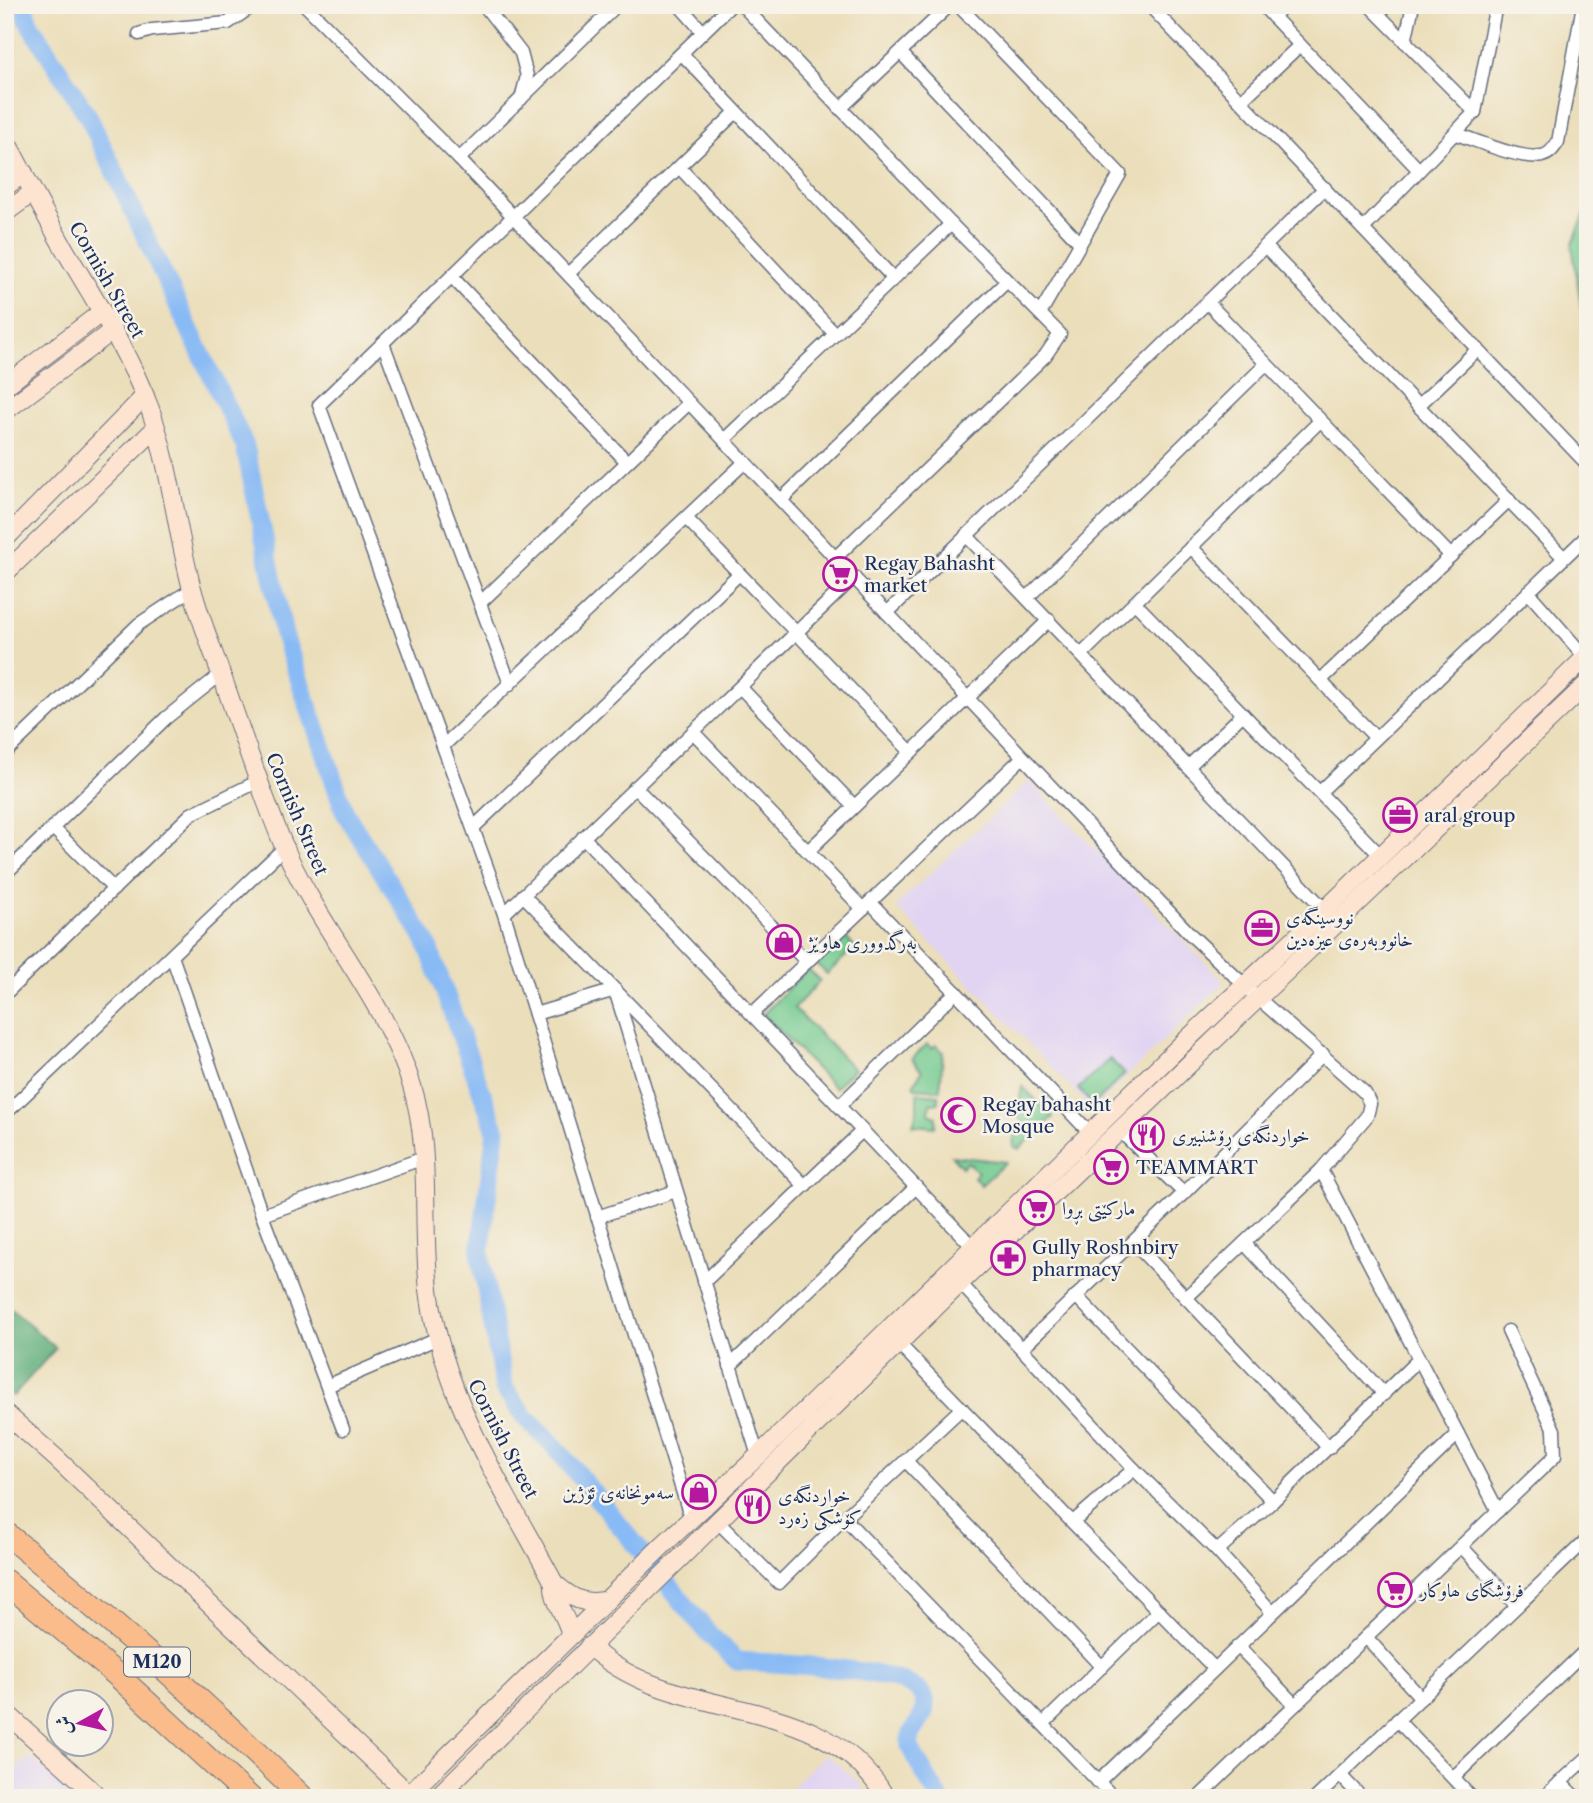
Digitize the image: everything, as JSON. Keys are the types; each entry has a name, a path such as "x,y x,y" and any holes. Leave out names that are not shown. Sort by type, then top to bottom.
{"highway":[{"name":"M120","path":"5,1533 194,1695 303,1798"},
{"name":"M120","path":"5,1581 126,1683 250,1798"}],"main road":[{"name":"Cornish Street","path":"5,139 32,193 102,312 145,396 156,428 192,589 258,781 284,848 401,1055 413,1088 424,1158 426,1256 430,1298 438,1338 465,1416 554,1583 578,1601 607,1600"},
{"path":"5,187 24,173"},
{"path":"5,213 32,193"},
{"path":"5,386 102,312"},
{"path":"82,329 92,335 94,346"},
{"path":"5,411 112,331"},
{"path":"5,539 145,396"},
{"path":"5,573 156,428"},
{"path":"5,1413 57,1459 411,1796 665,1543 758,1457 1090,1133 1587,656"},
{"path":"436,1798 960,1283 1588,682"},
{"path":"691,1519 697,1540"},
{"name":"Cornish Street","path":"554,1583 554,1594 571,1635"},
{"path":"589,1646 622,1671 657,1688 770,1717 822,1736 855,1759 869,1773 886,1798"},
{"path":"5,1712 100,1798"}],"street":[{"path":"139,34 152,30 228,23 254,5"},
{"path":"305,5 514,216 1191,935 1365,1093 1370,1104 1367,1116 1321,1170 1186,1298"},
{"path":"484,5 521,53 527,76 520,100"},
{"path":"459,159 617,5"},
{"path":"678,5 703,32"},
{"path":"691,1519 505,914 319,405 731,5"},
{"path":"741,5 1060,334 1045,356 835,558"},
{"path":"840,109 950,5"},
{"path":"958,5 1120,174 1041,312"},
{"path":"1149,5 1588,465"},
{"path":"1262,5 1419,170"},
{"path":"1273,17 1284,5"},
{"path":"1369,5 1475,112"},
{"path":"1405,42 1413,5"},
{"path":"1363,229 1457,134 1475,112 1496,5"},
{"path":"1457,134 1516,153 1540,156 1550,153 1558,142 1583,5"},
{"path":"1241,101 1300,45"},
{"path":"901,53 1080,243"},
{"path":"682,54 894,279"},
{"path":"568,274 736,112"},
{"path":"680,168 835,334"},
{"path":"887,612 1325,188"},
{"path":"724,440 951,224"},
{"path":"1266,247 1564,558"},
{"path":"452,276 627,462"},
{"path":"781,500 1007,281"},
{"path":"1208,303 1451,556"},
{"path":"383,343 510,684"},
{"path":"1418,406 1478,349"},
{"path":"1027,598 1266,364"},
{"path":"480,603 689,402"},
{"path":"1081,655 1320,421"},
{"path":"443,746 745,462"},
{"path":"1321,680 1509,500"},
{"path":"686,518 911,752"},
{"path":"966,535 1325,910"},
{"path":"1320,792 1588,535"},
{"path":"1191,547 1376,738"},
{"path":"473,828 739,574"},
{"path":"505,914 854,578"},
{"path":"8,743 139,624 192,589"},
{"path":"1528,592 1587,656"},
{"path":"1135,603 1381,856"},
{"path":"808,851 1049,620"},
{"path":"5,874 166,718 221,674"},
{"path":"740,687 854,806"},
{"path":"1188,767 1243,714"},
{"path":"693,732 808,851 956,992 1090,1133"},
{"path":"752,1014 1023,757"},
{"path":"5,995 191,814 258,781"},
{"path":"635,788 807,962"},
{"path":"52,828 114,889"},
{"path":"583,838 973,1247"},
{"path":"5,1114 284,848"},
{"path":"523,895 805,1186"},
{"path":"172,956 262,1215 343,1429"},
{"path":"535,1014 615,990"},
{"path":"615,990 758,1457"},
{"path":"839,1105 956,992"},
{"path":"1021,1348 1184,1193 1323,1054"},
{"path":"704,1282 863,1130"},
{"path":"1119,1130 1184,1193"},
{"path":"262,1215 424,1158"},
{"path":"1321,1170 1498,1511"},
{"path":"730,1366 916,1187"},
{"path":"597,1217 676,1191"},
{"path":"1133,1242 1329,1448"},
{"path":"1244,1243 1384,1394"},
{"path":"960,1283 1272,1612"},
{"path":"1076,1296 1273,1501"},
{"path":"1198,1798 1555,1456 1554,1430 1508,1331"},
{"path":"327,1386 438,1338"},
{"path":"899,1344 1215,1669"},
{"path":"1217,1551 1329,1448 1419,1359"},
{"path":"717,1521 779,1583 962,1408"},
{"path":"1098,1782 1458,1434"},
{"path":"906,1461 1102,1667"},
{"path":"1073,1522 1134,1469"},
{"path":"844,1518 1114,1798"},
{"path":"1316,1798 1582,1544"},
{"path":"1461,1546 1517,1606"},
{"path":"1043,1724 1160,1611"},
{"path":"1366,1637 1421,1698"},
{"path":"1238,1646 1295,1705"},
{"path":"1453,1778 1588,1648"},
{"path":"1397,1720 1472,1798"},
{"path":"1544,1798 1588,1756"},
{"path":"1340,1775 1362,1798"},
{"path":"1560,1782 1576,1798"}],"shaded area":[{"path":"1029,781 1223,981 1221,986 1092,1109 897,908 898,904"},
{"path":"825,1754 859,1782 870,1798 781,1798"},
{"path":"31,1757 74,1798 5,1798 5,1774"}],"green space":[{"path":"1588,206 1588,354 1572,245"},
{"path":"843,935 855,947 827,974 815,962"},
{"path":"808,969 820,981 794,1008 854,1069 835,1088 763,1014"},
{"path":"927,1044 932,1048 936,1045 943,1052 940,1090 915,1088 913,1085 922,1071 912,1059"},
{"path":"1110,1059 1125,1074 1093,1105 1078,1089"},
{"path":"1022,1086 1053,1117 1019,1149 1013,1146 1015,1131 1020,1130 1023,1125 1017,1116"},
{"path":"917,1093 939,1095 938,1103 930,1104 929,1114 936,1117 935,1127 913,1125 917,1111"},
{"path":"952,1156 1006,1162 981,1185 974,1177 978,1172 968,1162 962,1167"},
{"path":"5,1304 56,1348 13,1396 5,1390"}],"waterway":[{"path":"24,5 29,23 88,116 245,446 284,635 345,813 426,941 496,1131 480,1253 504,1388 526,1418 556,1448 709,1634 737,1661 838,1668 893,1679 913,1687 923,1697 925,1704 922,1717 912,1733 910,1746 939,1798"}],"place":[{"name":"Regay Bahasht market","path":"840,574"},
{"name":"aral group","path":"1400,815"},
{"name":"نووسینگەی خانووبەرەی عیزەدین","path":"1262,928"},
{"name":"بەرگدووری هاوێژ","path":"784,942"},
{"name":"Regay bahasht Mosque","path":"958,1115"},
{"name":"خواردنگەی ڕۆشنبیری","path":"1147,1135"},
{"name":"TEAMMART","path":"1111,1167"},
{"name":"مارکێتی بڕوا","path":"1037,1208"},
{"name":"Gully Roshnbiry pharmacy","path":"1008,1258"},
{"name":"سەمونخانەی ئۆژین","path":"699,1492"},
{"name":"خواردنگەی کۆشکی زەرد","path":"753,1506"},
{"name":"فرۆشگای ھاوکار","path":"1395,1590"}]}
